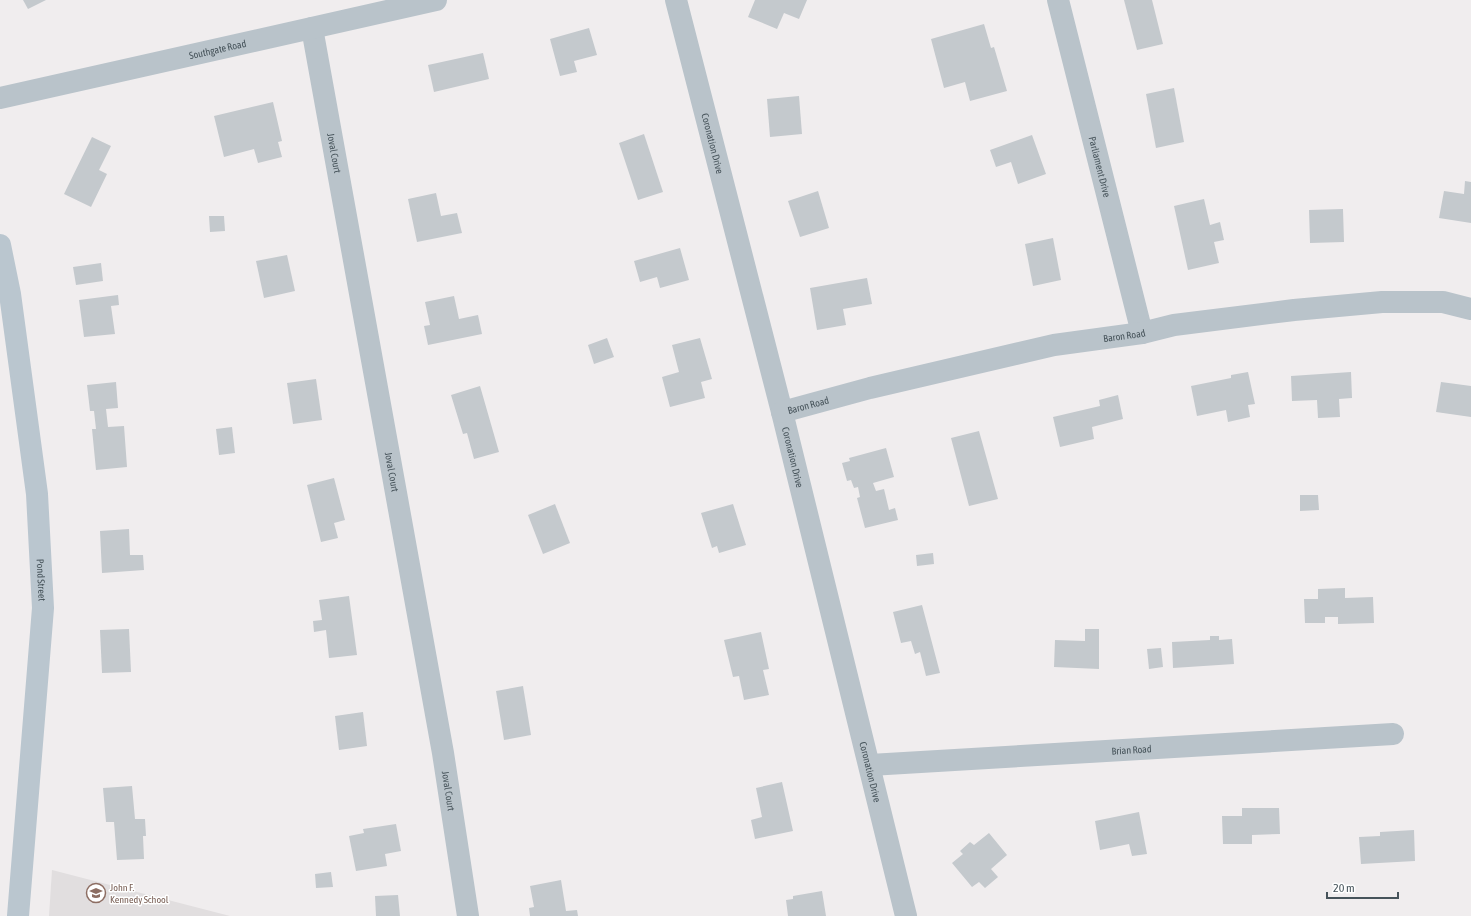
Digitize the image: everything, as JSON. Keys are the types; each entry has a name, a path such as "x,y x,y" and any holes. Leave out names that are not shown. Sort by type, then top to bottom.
{"main road":[{"name":"Pond Street","path":"0,245 5,294 37,494 43,608 18,916"}],"street":[{"name":"Southgate Road","path":"0,98 436,0"},
{"name":"Coronation Drive","path":"676,0 782,412 906,916"},
{"name":"Parliament Drive","path":"1058,0 1142,333"},
{"name":"Joval Court","path":"312,28 443,753 468,916"},
{"name":"Baron Road","path":"782,412 870,388 1054,345 1142,333 1174,325 1286,310 1382,302 1443,302 1471,309"},
{"name":"Brian Road","path":"870,765 1393,734"}],"shaded area":[{"name":"John F. Kennedy School","path":"52,870 230,916 49,916"}],"building":[{"path":"23,0 46,0 28,9"},
{"path":"755,0 807,0 799,19 784,13 777,29 748,17"},
{"path":"1124,0 1152,0 1163,44 1137,50"},
{"path":"984,24 991,48 994,47 1007,91 970,101 965,82 944,88 931,39"},
{"path":"589,28 597,55 574,61 577,72 560,76 550,39"},
{"path":"483,53 489,79 434,92 428,65"},
{"path":"1174,88 1184,142 1156,148 1146,94"},
{"path":"799,96 802,134 770,137 767,99"},
{"path":"273,102 282,141 278,142 282,157 258,163 254,149 224,157 214,116"},
{"path":"644,134 663,192 638,200 619,143"},
{"path":"1032,135 1046,174 1018,184 1011,162 996,167 990,150"},
{"path":"92,137 111,146 99,170 107,174 91,207 64,194"},
{"path":"1465,181 1471,182 1471,223 1439,218 1444,191 1464,194"},
{"path":"818,191 829,228 800,237 788,201"},
{"path":"436,193 441,216 457,213 462,233 417,242 408,199"},
{"path":"1204,199 1210,225 1220,222 1224,240 1214,242 1219,263 1188,270 1174,206"},
{"path":"1343,209 1344,242 1310,243 1309,210"},
{"path":"209,216 224,216 225,231 210,232"},
{"path":"1053,238 1061,280 1033,286 1025,244"},
{"path":"680,248 689,280 660,288 657,277 640,282 634,261"},
{"path":"287,255 295,291 264,298 256,261"},
{"path":"101,263 103,281 76,285 73,267"},
{"path":"867,278 872,304 843,309 846,325 817,330 810,288"},
{"path":"118,295 119,305 111,306 115,334 84,337 79,300"},
{"path":"454,296 459,319 478,315 482,334 428,345 424,326 430,325 425,302"},
{"path":"607,338 614,357 594,364 588,345"},
{"path":"700,338 712,379 701,382 705,398 670,407 662,377 679,372 672,345"},
{"path":"1248,372 1255,404 1248,405 1250,417 1228,422 1226,410 1197,416 1191,386 1231,378 1231,375"},
{"path":"1351,372 1352,398 1339,399 1340,417 1318,418 1317,400 1292,401 1291,376"},
{"path":"316,379 322,420 293,424 287,383"},
{"path":"116,382 118,408 106,409 108,427 124,426 127,467 96,470 92,429 96,429 94,411 90,411 87,385"},
{"path":"1441,382 1471,386 1471,417 1436,412"},
{"path":"480,386 499,452 474,459 467,433 463,434 451,395"},
{"path":"1118,395 1123,419 1092,427 1094,439 1060,447 1053,417 1100,406 1099,400"},
{"path":"232,427 235,453 219,455 216,429"},
{"path":"979,431 998,499 969,506 951,438"},
{"path":"886,448 894,477 873,483 876,491 884,489 889,510 895,508 898,520 865,528 857,498 860,497 858,487 854,488 851,480 847,481 842,463 850,461 849,458"},
{"path":"334,478 345,520 334,523 338,538 321,542 307,485"},
{"path":"1300,495 1318,495 1319,510 1300,511"},
{"path":"555,504 570,543 543,554 528,515"},
{"path":"733,504 746,545 719,553 717,546 712,548 701,513"},
{"path":"129,529 130,555 143,555 144,570 102,573 100,531"},
{"path":"933,553 934,564 917,566 916,555"},
{"path":"1345,588 1345,598 1373,597 1374,623 1338,624 1338,617 1325,617 1325,623 1305,623 1304,599 1318,599 1318,589"},
{"path":"349,596 357,655 329,658 326,630 314,632 313,621 322,620 319,600"},
{"path":"922,605 940,673 926,676 920,652 915,654 911,641 901,643 893,612"},
{"path":"129,629 131,672 102,673 100,630"},
{"path":"1085,629 1099,629 1099,669 1054,667 1055,640 1085,641"},
{"path":"761,632 769,669 763,670 769,695 744,700 739,676 733,677 724,640"},
{"path":"1210,636 1219,636 1219,640 1232,639 1234,664 1173,668 1172,642 1210,640"},
{"path":"1161,648 1163,667 1149,669 1147,649"},
{"path":"523,686 531,735 504,740 496,691"},
{"path":"363,712 367,746 339,750 335,716"},
{"path":"782,782 793,831 755,839 751,820 762,817 756,788"},
{"path":"132,786 135,819 145,819 146,836 143,836 144,859 117,860 114,822 106,822 103,788"},
{"path":"1242,808 1279,808 1280,834 1252,835 1252,844 1223,844 1222,816 1242,816"},
{"path":"1139,812 1147,854 1132,856 1129,844 1100,850 1095,821"},
{"path":"396,824 401,851 385,854 387,866 356,871 349,836 364,833 363,829"},
{"path":"1414,830 1415,861 1361,864 1359,837 1380,836 1380,832"},
{"path":"989,833 1007,855 991,869 998,877 985,888 979,882 972,887 952,863 963,854 960,851 970,842 974,845"},
{"path":"331,872 333,887 316,888 315,874"},
{"path":"561,880 566,911 577,910 578,916 530,916 529,908 534,907 530,886"},
{"path":"822,891 826,916 788,916 786,900 793,899 793,896"},
{"path":"398,895 400,916 376,916 375,896"}],"place":[{"name":"John F. Kennedy School","path":"96,893"}]}
